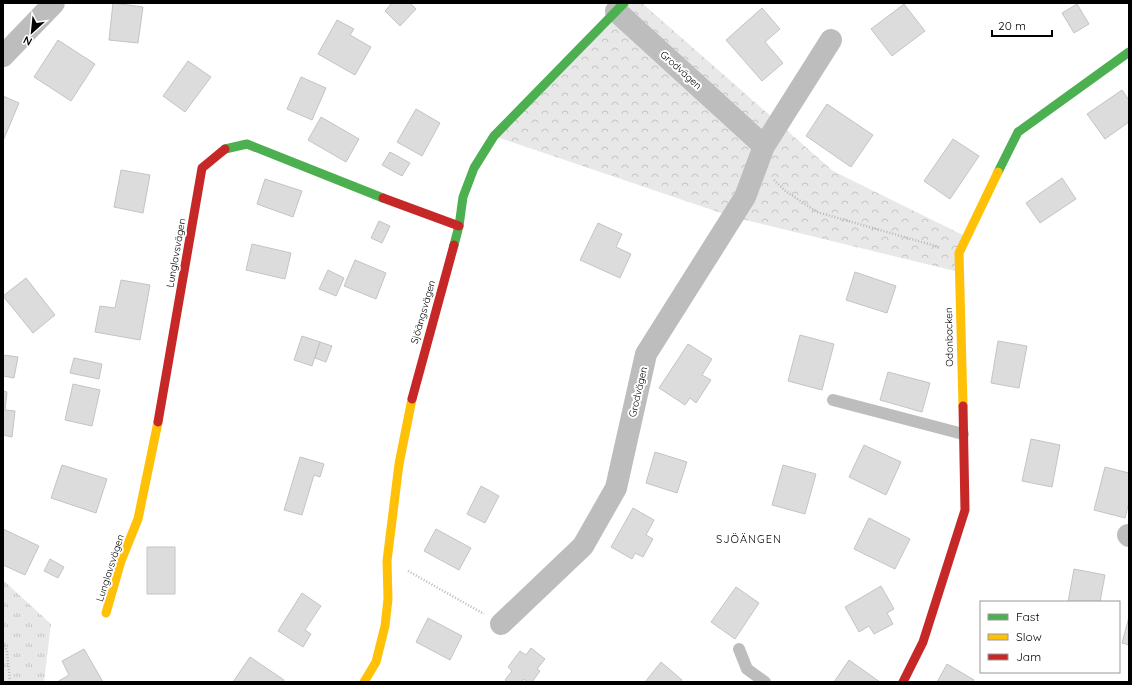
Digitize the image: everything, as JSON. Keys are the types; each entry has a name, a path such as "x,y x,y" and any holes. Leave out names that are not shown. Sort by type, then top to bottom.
{"street":[{"path":"3,56 54,3"},
{"name":"Grodvägen","path":"620,7 760,154"},
{"name":"Sjöängsvägen","path":"364,682 376,662 385,626 388,599 387,561 399,464 414,386 459,226 463,197 474,168 494,136 620,7"},
{"name":"Grodvägen","path":"501,624 583,546 616,488 646,354 745,197 760,154 831,40"},
{"name":"Odonbacken","path":"903,682 923,642 965,510 959,253 1018,132 1129,52"},
{"name":"Lunglavsvägen","path":"106,613 121,561 138,519 161,406 202,168 226,148 247,144 375,196 459,226"}],"lane":[{"path":"833,400 963,434"},
{"path":"739,648 748,669 764,682"}],"path":[{"path":"760,154 784,190 817,212 959,253"},
{"path":"387,561 408,571 501,624"},
{"path":"3,643 7,651 10,682"}],"green space":[{"path":"624,3 642,3 833,171 967,237 959,272 733,217 494,136"},
{"path":"3,580 51,624 44,682 3,682"}],"building":[{"path":"113,3 143,7 138,43 109,40"},
{"path":"392,3 410,3 416,9 400,26 385,11"},
{"path":"904,4 925,31 892,56 871,29"},
{"path":"1077,4 1089,24 1074,33 1062,13"},
{"path":"762,8 780,29 765,42 783,63 762,81 726,40"},
{"path":"337,20 354,29 350,35 371,47 355,75 318,54"},
{"path":"58,40 95,64 71,101 34,77"},
{"path":"188,61 211,77 185,112 163,96"},
{"path":"301,77 326,88 312,120 287,109"},
{"path":"1122,90 1129,100 1129,122 1105,139 1087,114"},
{"path":"3,96 19,103 3,141"},
{"path":"827,104 873,135 851,167 806,136"},
{"path":"416,109 440,123 422,156 397,142"},
{"path":"321,117 359,139 346,162 308,140"},
{"path":"953,139 979,156 950,199 924,181"},
{"path":"390,152 410,163 402,176 382,165"},
{"path":"121,170 150,175 143,213 114,207"},
{"path":"1062,178 1076,199 1040,223 1026,203"},
{"path":"265,179 302,191 293,217 257,204"},
{"path":"379,221 390,226 382,243 371,238"},
{"path":"598,223 622,234 616,247 631,254 620,278 580,260"},
{"path":"252,244 291,253 285,279 246,270"},
{"path":"355,260 386,273 376,299 344,286"},
{"path":"328,270 344,278 336,296 319,289"},
{"path":"855,272 896,286 887,313 846,300"},
{"path":"26,278 55,315 33,333 3,296"},
{"path":"121,280 150,285 140,340 95,332 100,306 115,308"},
{"path":"800,335 834,344 822,390 788,381"},
{"path":"302,336 320,342 312,366 294,360"},
{"path":"998,341 1027,346 1019,388 991,383"},
{"path":"320,342 332,346 326,362 315,358"},
{"path":"688,344 712,359 702,375 711,380 696,403 690,398 685,405 659,388"},
{"path":"3,355 18,357 14,378 3,376"},
{"path":"74,358 102,364 99,379 70,373"},
{"path":"888,372 930,383 922,412 880,400"},
{"path":"73,384 100,390 92,426 65,420"},
{"path":"3,391 7,392 5,410 15,411 12,437 3,435"},
{"path":"1031,439 1060,445 1052,487 1022,481"},
{"path":"864,445 901,462 886,495 849,477"},
{"path":"655,452 687,462 677,493 646,483"},
{"path":"300,457 324,464 320,477 314,475 302,515 284,510"},
{"path":"62,465 107,479 96,513 51,498"},
{"path":"783,465 816,474 805,514 772,505"},
{"path":"1105,467 1129,473 1129,502 1125,518 1094,510"},
{"path":"481,486 499,496 485,523 467,514"},
{"path":"633,508 654,520 646,535 653,539 643,557 635,553 632,559 611,547"},
{"path":"869,518 910,539 895,569 854,549"},
{"path":"3,529 39,546 25,575 3,565"},
{"path":"436,529 471,548 459,570 424,551"},
{"path":"147,547 175,547 175,594 147,594"},
{"path":"50,559 64,567 58,578 44,571"},
{"path":"1074,569 1105,575 1100,601 1068,601"},
{"path":"881,586 894,609 887,613 893,624 874,634 869,626 859,632 845,607"},
{"path":"736,587 759,603 735,639 711,622"},
{"path":"302,593 321,606 305,630 311,634 303,647 278,631"},
{"path":"1129,617 1129,645 1122,643"},
{"path":"428,618 462,636 450,660 416,642"},
{"path":"531,648 545,659 537,669 540,671 532,682 528,682 524,679 522,682 507,682 505,680 512,671 508,667 520,651 526,655"},
{"path":"84,649 103,682 57,682 69,675 62,661"},
{"path":"250,657 284,680 283,682 233,682"},
{"path":"849,660 880,682 834,682"},
{"path":"661,662 682,680 680,682 645,682"},
{"path":"947,664 974,680 973,682 937,682"}],"traffic: fast":[{"path":"454,245 459,226 463,197 474,168 494,136 624,3"},
{"path":"998,172 1018,132 1129,52"},
{"path":"225,149 247,144 383,198"}],"traffic: slow":[{"path":"963,406 959,253 998,172"},
{"path":"364,682 376,662 385,626 388,599 387,561 399,464 412,399"},
{"path":"106,613 121,561 138,519 158,422"}],"traffic: jam":[{"path":"158,422 202,168 225,149"},
{"path":"383,198 459,226"},
{"path":"412,399 454,245"},
{"path":"903,682 923,642 965,510 963,406"}],"district":[{"name":"SJÖÄNGEN","path":"749,539"}]}
